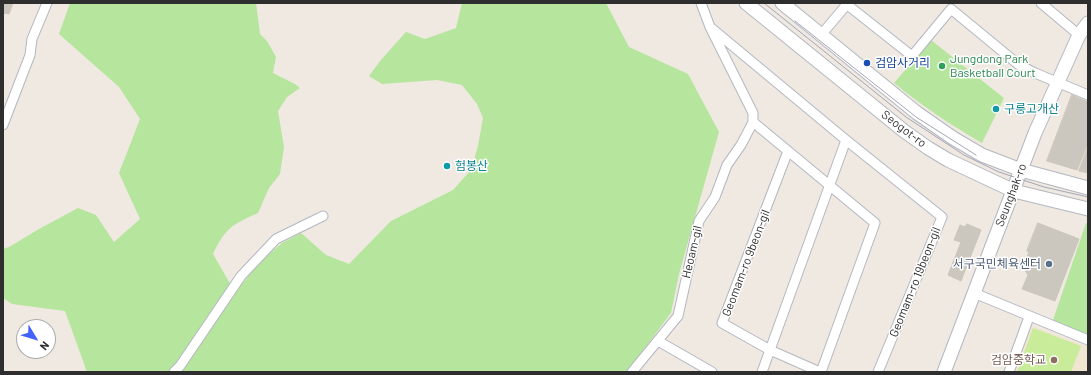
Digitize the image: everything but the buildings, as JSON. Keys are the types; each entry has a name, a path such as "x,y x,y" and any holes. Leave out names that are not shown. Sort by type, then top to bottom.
{"main road":[{"name":"Seogot-ro","path":"746,3 904,131 928,148 948,160 1015,187 1088,209"},
{"name":"Seogot-ro","path":"757,3 861,89 940,149 1015,187"},
{"name":"Seogot-ro","path":"782,3 917,113 953,138 982,154 1021,170 1088,188"},
{"name":"Seunghak-ro","path":"944,372 1021,170 1057,83 1079,35 1088,23"}],"street":[{"path":"3,125 30,55 32,39 47,3"},
{"path":"701,3 710,26 752,113 753,122 830,185"},
{"path":"821,35 846,3 912,56 951,9"},
{"path":"944,3 1019,65 1057,83 1088,95"},
{"path":"1041,3 1079,35"},
{"path":"710,26 846,140 762,372"},
{"name":"Heoam-gil","path":"632,372 678,316 699,221 715,197 727,165 741,145 753,122"},
{"name":"Geomam-ro 19beon-gil","path":"846,140 942,217 878,372"},
{"name":"Geomam-ro 9beon-gil","path":"788,151 722,323 770,350 821,372 875,223 830,185"},
{"path":"174,372 180,366 241,276 276,239 323,216"},
{"path":"974,293 1029,317 1088,340"},
{"path":"1009,372 1029,317"},
{"path":"658,341 712,372"}],"shaded area":[{"name":"검암중학교","path":"1032,326 1088,347 1088,372 1015,372"}],"green space":[{"path":"70,3 256,3 260,34 267,41 276,57 273,73 300,88 287,97 278,111 284,147 280,174 269,188 258,213 242,220 231,228 217,245 213,254 232,287 244,282 257,264 282,243 301,233 326,255 349,264 391,221 453,190 471,170 478,146 483,118 477,104 462,85 437,80 382,84 369,76 380,61 406,32 425,39 456,28 462,3 606,3 629,47 688,74 719,132 679,274 671,313 627,372 87,372 65,311 12,304 3,298 3,249 78,208 96,215 114,242 140,219 119,173 140,119 119,87 59,34"},
{"path":"931,40 1004,98 982,143 915,100 894,83"},
{"path":"1086,223 1088,224 1088,337 1052,323"},
{"name":"검암중학교","path":"1033,328 1081,346 1071,372 1017,372"}],"tram line":[{"path":"764,3 906,117 964,155 999,172 1044,187 1088,197"},
{"path":"795,21 916,117 976,155"}],"place":[{"name":"검암사거리","path":"867,63"},
{"name":"Jungdong Park Basketball Court","path":"942,66"},
{"name":"구릉고개산","path":"996,109"},
{"name":"험봉산","path":"447,166"},
{"name":"서구국민체육센터","path":"1049,264"},
{"name":"검암중학교","path":"1054,360"}]}
